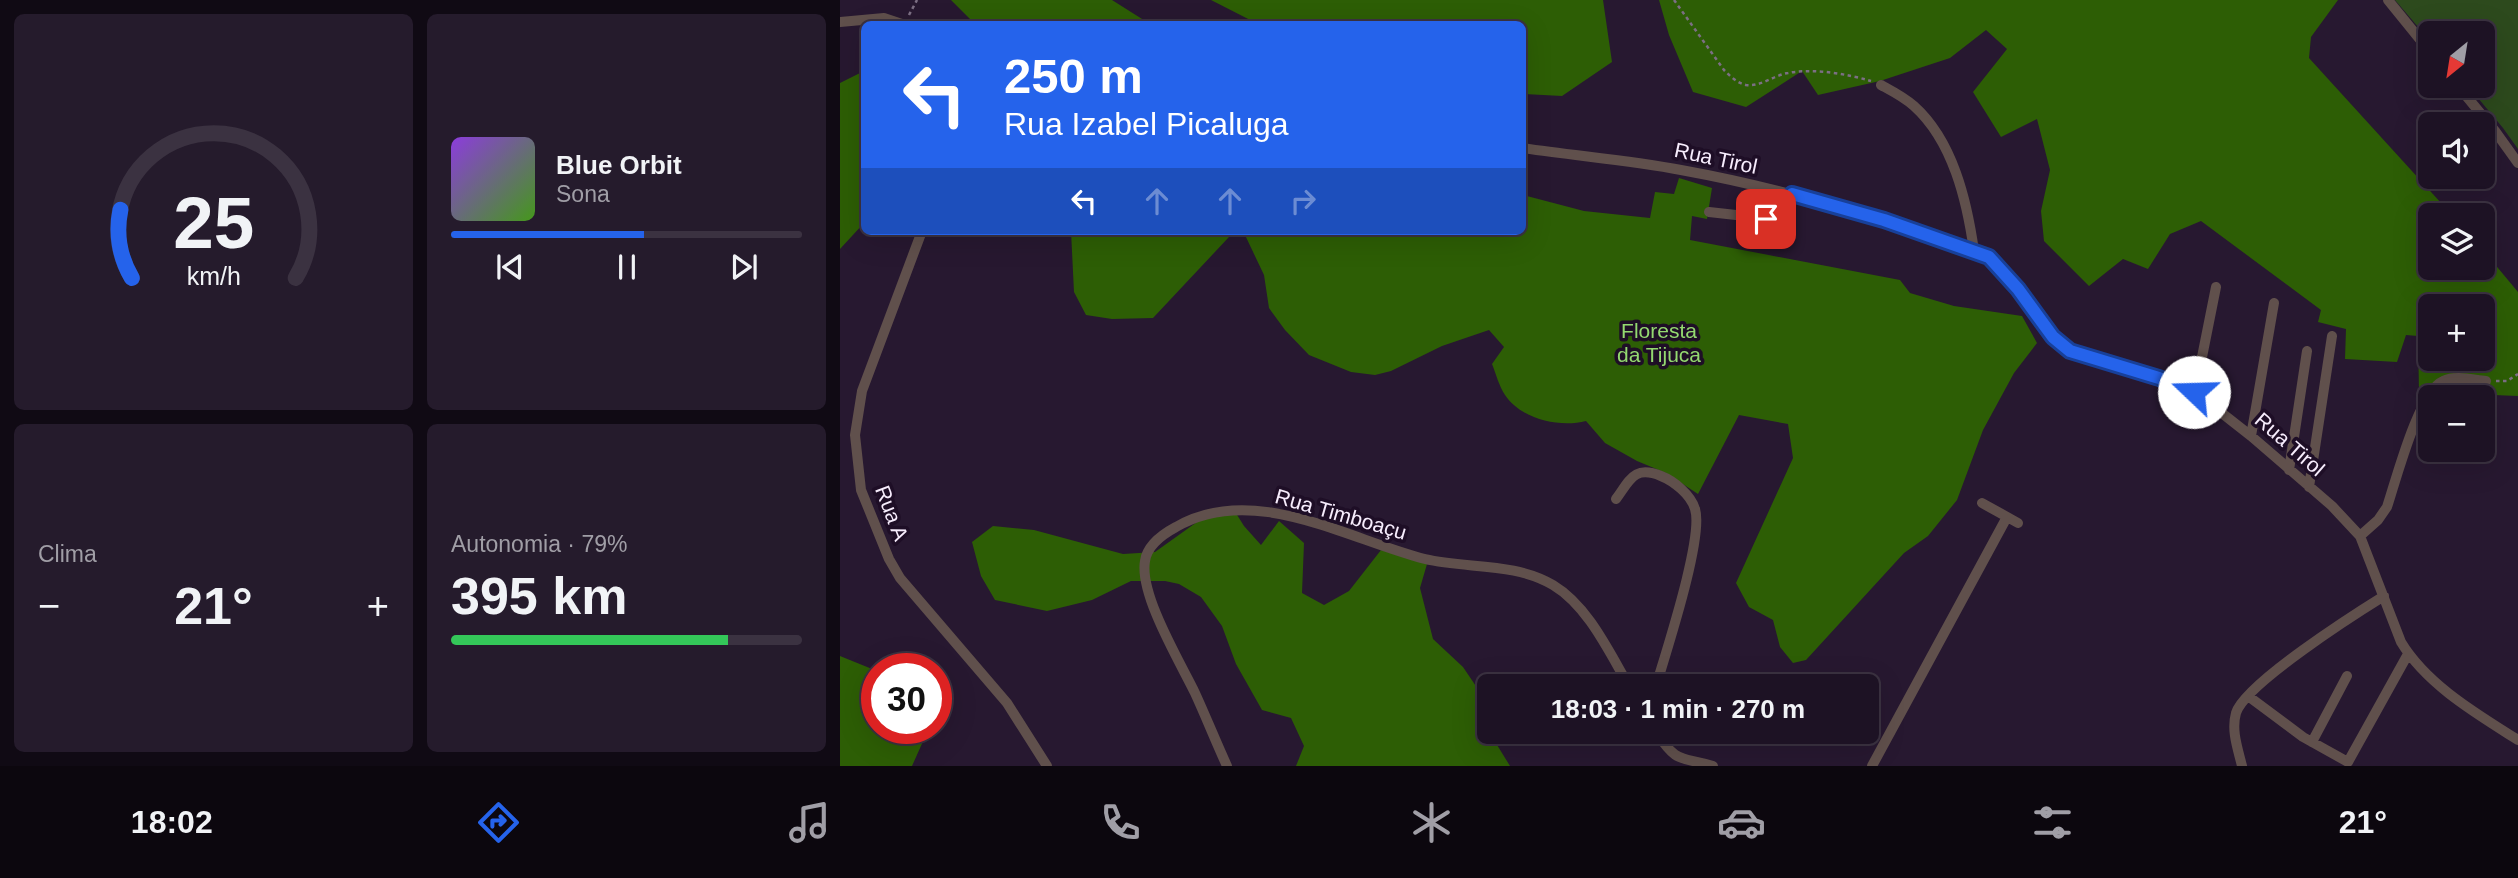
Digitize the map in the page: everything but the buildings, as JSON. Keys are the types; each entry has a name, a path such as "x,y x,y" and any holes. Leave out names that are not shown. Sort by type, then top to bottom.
{"street":[{"path":"2388,0 2418,36"},
{"path":"840,22 884,18 894,21"},
{"path":"1881,85 1915,107 1941,143 1959,184 1973,251"},
{"path":"2468,98 2518,163"},
{"name":"Rua Tirol","path":"1526,149 1680,170 1792,194 1884,220 1989,257 2000,267 2053,337 2070,351 2159,378 2194,392 2252,436 2346,519 2360,536 2408,654 2443,687 2518,740"},
{"path":"1709,212 1772,219 1780,213 1792,194"},
{"name":"Rua A","path":"920,235 862,391 855,435 861,490 900,579 1007,703 1047,766"},
{"path":"2194,392 2216,287"},
{"path":"2252,436 2274,303"},
{"path":"2309,487 2332,336"},
{"path":"2289,470 2307,351"},
{"path":"2360,536 2378,520 2387,507 2419,413 2433,387 2445,380 2458,378 2486,381"},
{"path":"1616,499 1635,473 1654,473 1680,489 1694,506 1697,518 1694,545 1659,674"},
{"path":"1982,503 2018,523"},
{"name":"Rua Timboaçu","path":"1227,766 1153,605 1144,572 1145,558 1156,541 1189,519 1212,512 1237,509 1277,513 1427,559 1522,572 1542,579 1566,594 1582,613 1598,633 1622,674"},
{"path":"1872,766 2007,517"},
{"path":"2242,766 2234,726 2236,711 2241,701 2324,634 2384,596"},
{"path":"2248,696 2312,742 2348,762 2408,654"},
{"path":"2312,742 2347,676"},
{"path":"1664,744 1682,760 1713,766"}],"path":[{"path":"905,21 916,0"},
{"path":"1674,0 1724,70 1732,79 1744,85 1757,85 1787,73 1797,72 1841,75 1881,85"},
{"path":"2486,381 2507,381 2518,374"}],"green space":[{"path":"951,0 1112,0 1145,21 971,21"},
{"path":"1211,0 1603,0 1612,62 1562,96 1526,94 1526,21 1252,21"},
{"path":"1659,0 2338,0 2311,37 2309,58 2418,178 2418,189 2428,189 2441,203 2418,203 2418,280 2495,280 2495,264 2518,292 2518,396 2495,395 2495,385 2419,385 2419,371 2495,371 2495,294 2418,294 2418,336 2406,335 2397,362 2345,359 2346,329 2318,322 2321,310 2201,221 2170,234 2148,269 2123,259 2089,286 2044,241 2041,211 2050,170 2037,119 2001,137 1973,92 2007,49 1986,30 1950,58 1880,81 1818,95 1802,71 1746,107 1693,92 1669,35"},
{"path":"2395,0 2518,0 2518,149 2495,118 2495,112 2490,112 2478,98 2496,98 2496,21 2418,21 2418,27"},
{"path":"861,72 861,226 840,249 840,83"},
{"name":"Floresta da Tijuca","path":"1679,178 1712,188 1707,219 1692,216 1690,240 1900,280 1910,293 1954,306 2022,316 2037,343 2014,373 1983,430 1957,500 1928,536 1904,553 1806,660 1793,663 1780,647 1773,620 1749,607 1736,583 1793,458 1788,424 1739,415 1698,494 1666,473 1605,443 1586,421 1564,423 1541,420 1512,403 1499,384 1492,364 1504,347 1489,330 1442,346 1391,371 1375,375 1351,372 1309,355 1269,308 1264,275 1245,235 1526,235 1526,196 1584,211 1650,218 1655,192 1674,194"},
{"name":"Floresta da Tijuca","path":"1071,235 1245,235 1229,237 1153,318 1112,319 1086,315 1074,292"},
{"path":"1234,510 1261,545 1279,521 1304,543 1302,593 1324,605 1349,591 1381,550 1427,564 1420,588 1433,639 1463,667 1477,688 1477,744 1496,744 1510,766 1296,766 1304,746 1291,718 1262,710 1236,664 1222,626 1201,597 1179,584 1165,581 1131,581 1092,600 1047,611 995,600 981,576 972,542 993,526 1034,530 1123,554 1155,552 1211,512"},
{"path":"840,656 861,665 861,744 922,744 912,766 840,766"}],"route":[{"path":"1766,219 1776,217 1792,194 1884,220 1989,257 2039,315 2053,337 2070,351 2159,378 2194,392"}]}
